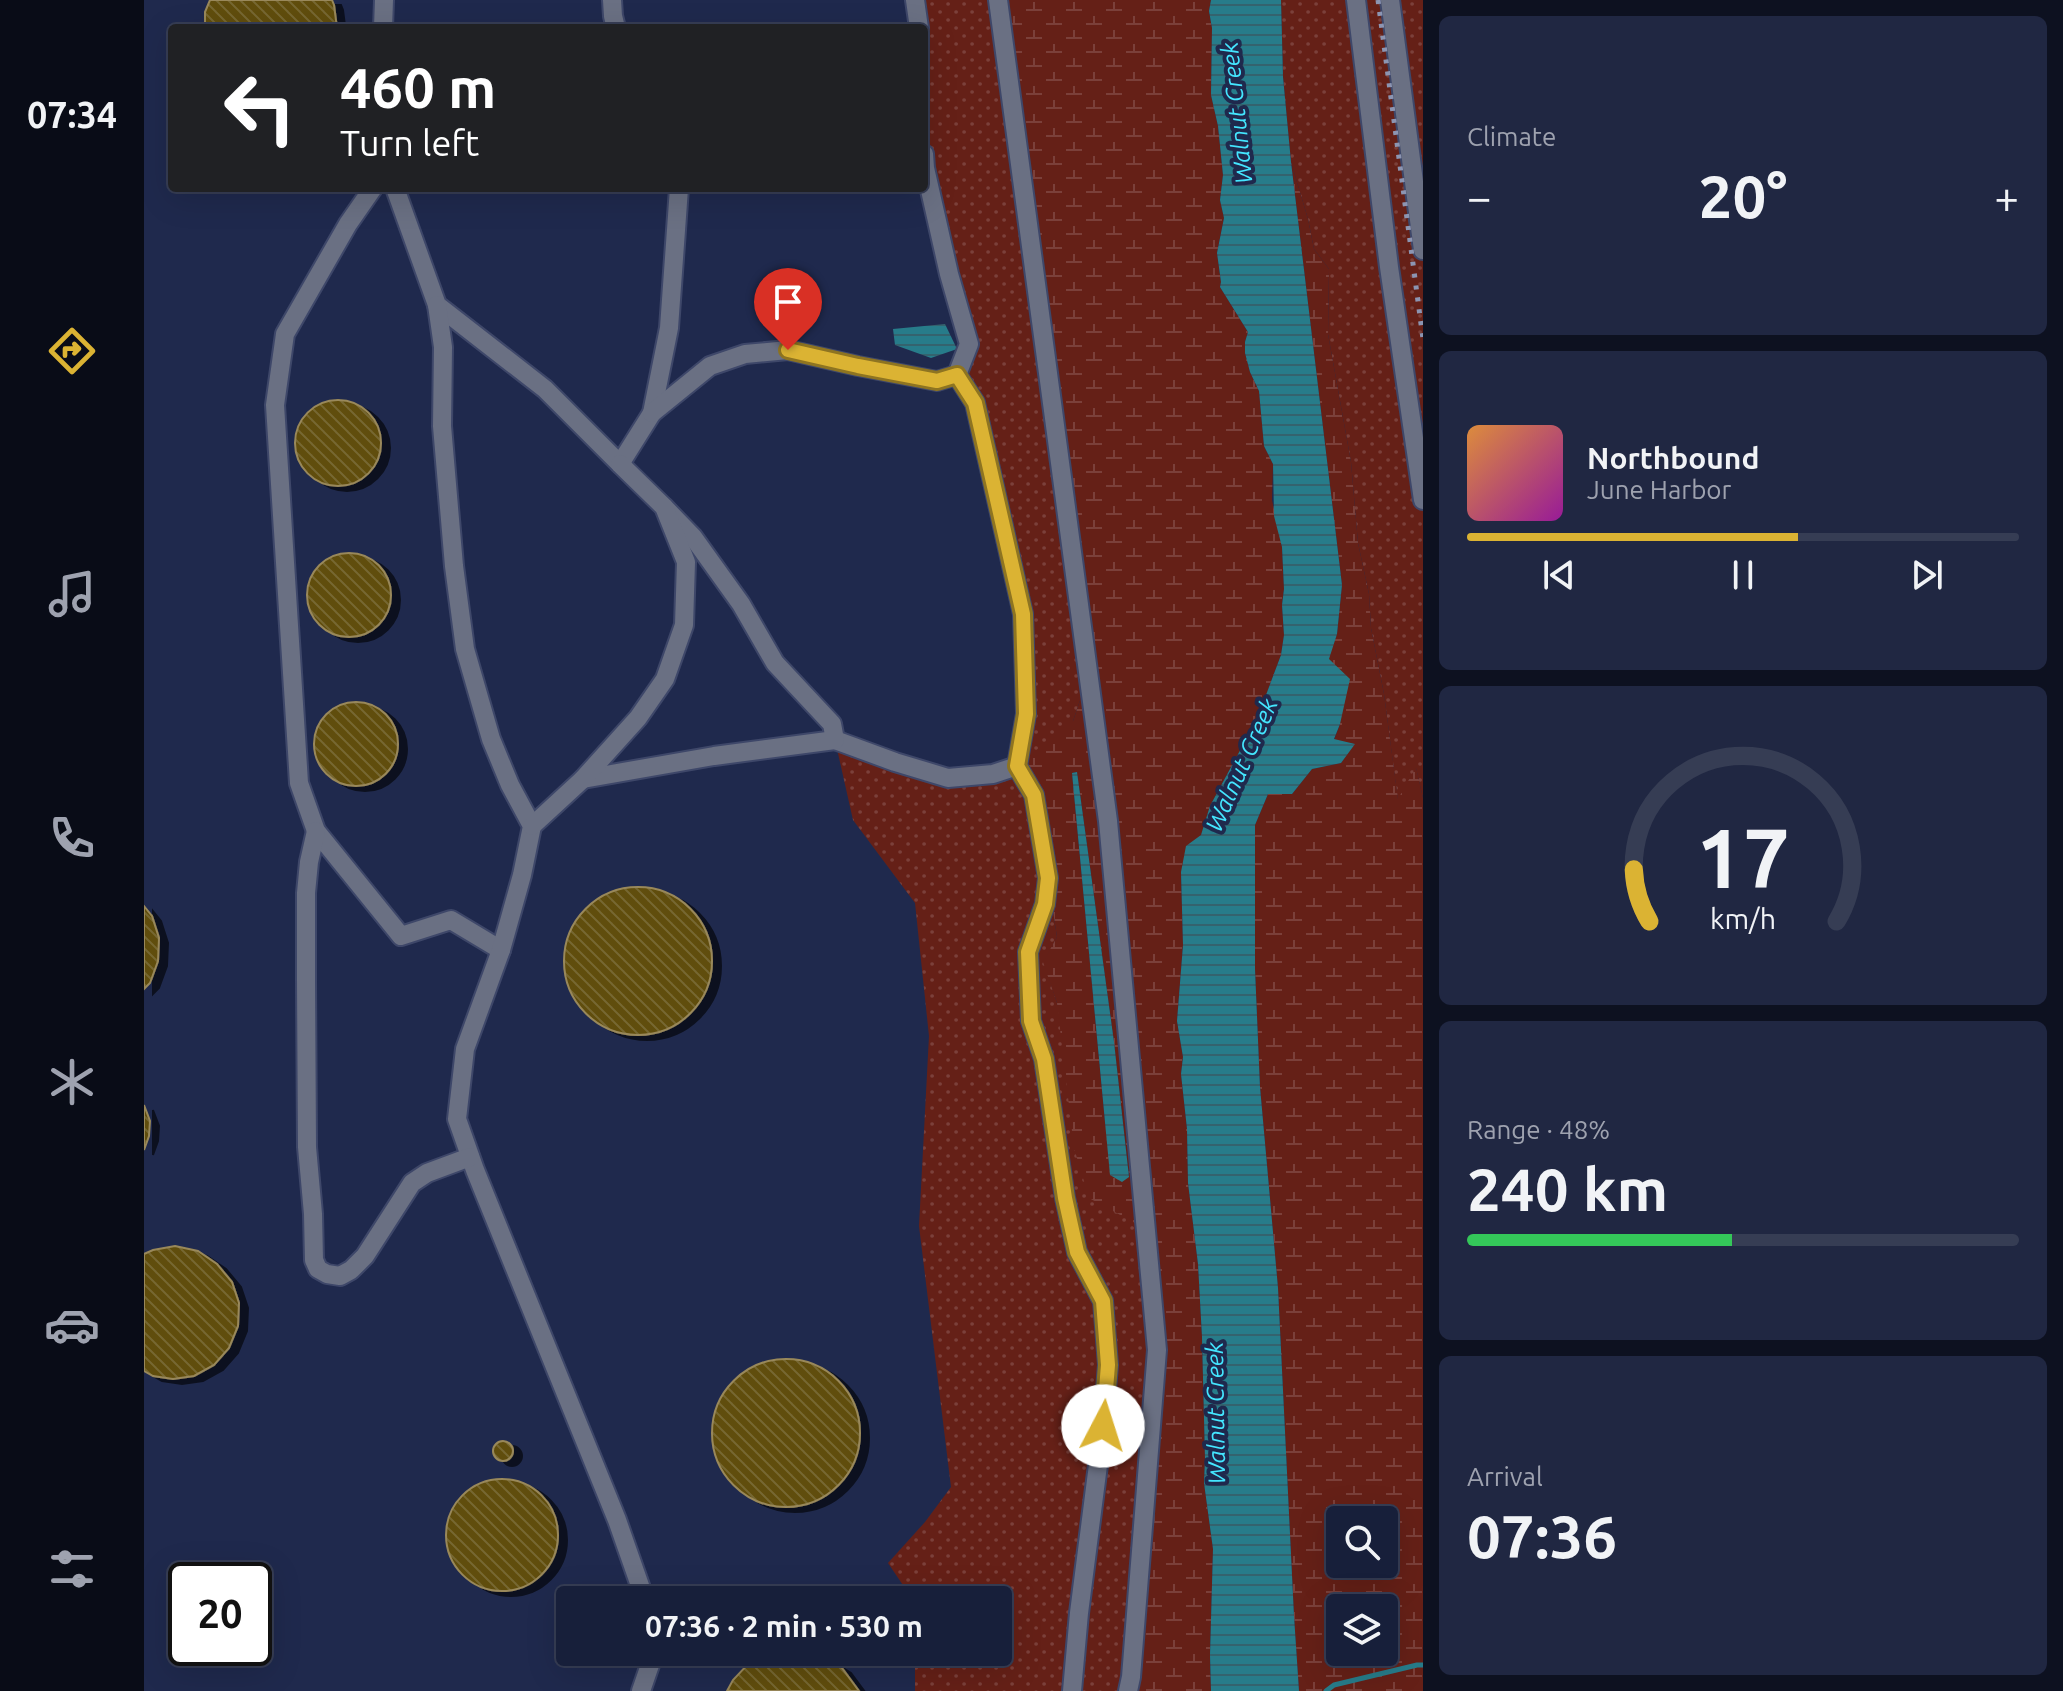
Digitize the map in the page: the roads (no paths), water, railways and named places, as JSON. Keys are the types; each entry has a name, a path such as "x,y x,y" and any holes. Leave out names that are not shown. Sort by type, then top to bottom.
{"lane":[{"path":"383,24 384,0"},
{"path":"612,0 615,24"},
{"path":"915,0 918,24"},
{"path":"998,0 1108,821 1157,1350 1128,1691"},
{"path":"1356,0 1389,267 1423,500"},
{"path":"1390,0 1423,250"},
{"path":"928,181 969,344 957,375"},
{"path":"370,192 348,224 285,334 275,405 299,783 316,831 401,936 451,920 501,950"},
{"path":"396,192 437,305 443,347 442,426 454,566 465,649 491,739 510,785 532,826"},
{"path":"652,413 669,328 679,192"},
{"path":"437,305 545,389 693,537 733,593 775,663 832,724 835,740"},
{"path":"620,464 652,413 710,366 745,354 788,350 937,381 957,375"},
{"path":"957,375 975,403 1023,614 1026,714 1017,766 1034,795 1048,878 1045,904 1028,952 1031,1021 1044,1059 1065,1198 1077,1252 1103,1301 1108,1365 1072,1691"},
{"path":"640,1586 617,1520 457,1119 465,1049 501,950 532,826 583,779 638,718 665,679 684,625 686,562 664,507"},
{"path":"583,779 714,756 835,740 948,778 993,774 1017,766"},
{"path":"316,831 306,893 306,1025 307,1147 314,1260 318,1269 340,1276 351,1270 365,1256 412,1183 427,1173 470,1157"},
{"path":"641,1691 650,1666"}],"water":[{"name":"Walnut Creek","path":"1211,0 1281,0 1283,77 1291,162 1342,585 1337,634 1329,659 1350,679 1334,739 1355,744 1341,763 1312,769 1292,794 1268,794 1255,825 1255,969 1260,1087 1278,1288 1299,1691 1211,1691 1213,1549 1204,1483 1198,1264 1188,1183 1187,1129 1181,1074 1183,1057 1177,1021 1183,945 1181,872 1186,846 1201,835 1210,806 1257,719 1281,655 1284,589 1282,547 1274,516 1273,464 1264,446 1259,391 1245,353 1248,332 1220,287 1217,253 1224,218 1220,200 1223,175 1211,95"},
{"path":"945,324 957,349 931,358 895,345 893,329"},
{"path":"1077,772 1129,1177 1122,1182 1110,1175 1072,773"}],"waterway":[{"path":"1326,1691 1334,1685 1423,1665"}],"railway":[{"path":"1378,0 1423,339"}]}
